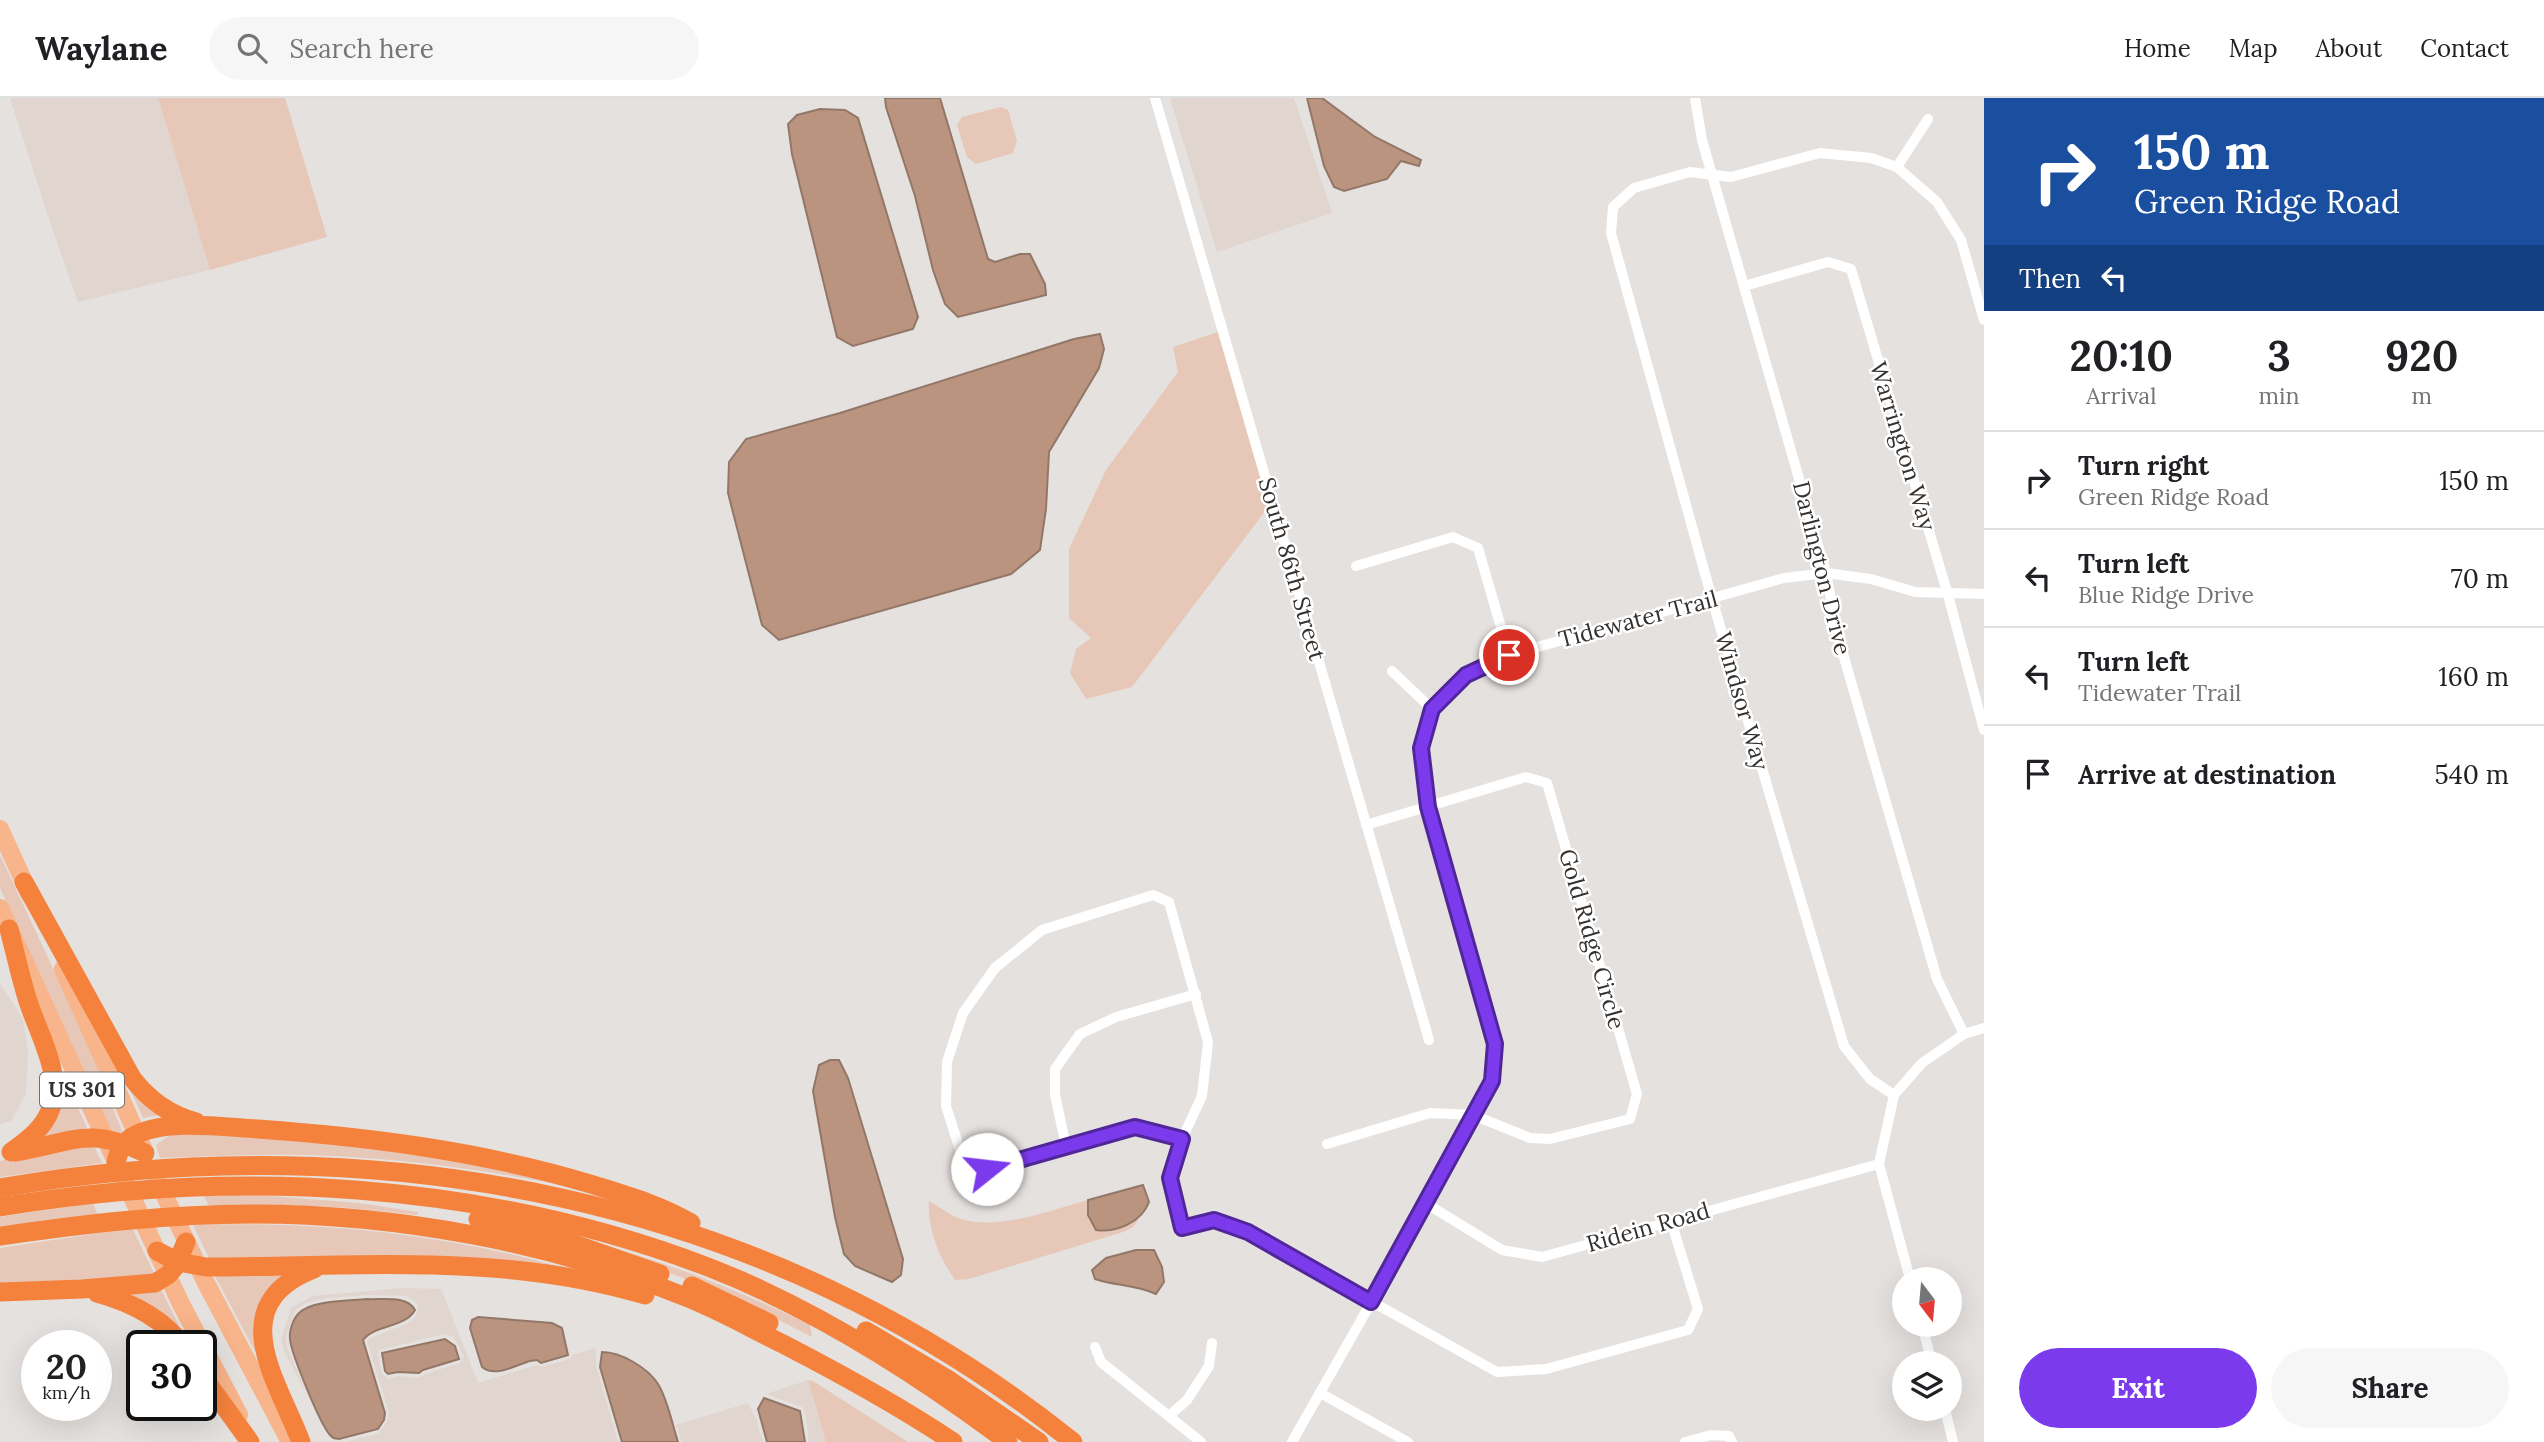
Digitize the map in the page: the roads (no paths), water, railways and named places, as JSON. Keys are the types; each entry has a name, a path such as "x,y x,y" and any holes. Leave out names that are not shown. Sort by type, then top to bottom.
{"highway":[{"path":"24,882 121,1062 138,1086 151,1099 174,1114 214,1126"},
{"path":"6,1154 33,1136 43,1124 51,1107 54,1086 9,929"},
{"path":"6,1154 79,1137 130,1139 165,1127 214,1126 353,1137 424,1146 505,1161 576,1180 640,1200 683,1218 721,1242"},
{"path":"130,1139 145,1153"},
{"path":"116,1163 130,1139"},
{"path":"0,1188 83,1174 188,1166 329,1168 472,1181 612,1209 721,1242 833,1289 884,1315 964,1362 1073,1442"},
{"path":"0,1207 92,1194 196,1186 290,1186 446,1200 543,1218 609,1235 708,1268 806,1307 926,1366 1039,1442"},
{"path":"383,1193 428,1208 502,1224 625,1261 737,1306 953,1442"},
{"path":"0,1236 105,1222 209,1215 280,1215 402,1225 493,1240 577,1260 682,1295 816,1355"},
{"path":"181,1268 186,1242"},
{"path":"156,1251 181,1268"},
{"path":"0,1292 155,1283 181,1268 431,1263 536,1271 617,1287 724,1316"},
{"path":"301,1442 265,1353 262,1326 270,1303 281,1288 300,1275 321,1266"},
{"path":"82,1289 141,1309 168,1330"},
{"path":"839,1324 1008,1442"},
{"path":"217,1395 252,1442"}],"main road":[{"name":"US 301","path":"0,829 130,1139"},
{"name":"US 301","path":"0,908 156,1251"},
{"path":"145,1153 186,1242"},
{"path":"181,1268 205,1351 252,1442"},
{"path":"181,1268 290,1442"}],"street":[{"name":"South 86th Street","path":"1155,98 1429,1040"},
{"name":"Darlington Drive","path":"1695,98 1702,140 1826,573 1837,633 1937,979 1964,1034"},
{"path":"1928,119 1897,167 1937,202 1961,240 1984,320"},
{"name":"Windsor Way","path":"1894,1095 1870,1079 1844,1046 1712,599 1611,233 1613,206 1634,188 1690,172 1731,177 1820,153 1871,158 1897,167"},
{"name":"Warrington Way","path":"1744,286 1828,262 1851,269 1948,595 1984,730"},
{"path":"1356,566 1452,537 1478,548 1509,655"},
{"name":"Tidewater Trail","path":"1292,1442 1427,1204 1492,1081 1495,1044 1428,807 1421,748 1432,709 1466,675 1509,655 1784,578 1826,573 1871,579 1915,593 1984,594"},
{"path":"1392,671 1432,709"},
{"name":"Gold Ridge Circle","path":"1366,825 1526,777 1547,783 1637,1094 1630,1119 1550,1139 1530,1138 1474,1115"},
{"path":"1182,1139 1135,1127 987,1169 963,1159 946,1105 947,1062 963,1013 995,968 1042,929 1153,895 1170,902 1208,1042 1202,1096 1182,1139 1170,1178 1182,1228 1214,1220 1248,1232 1497,1371 1546,1369 1688,1330 1698,1309 1671,1221"},
{"path":"1066,1146 1055,1095 1055,1069 1080,1034 1116,1017 1196,994"},
{"path":"1907,1267 1879,1164 1894,1095 1922,1063 1964,1034 1984,1028"},
{"path":"1327,1144 1430,1113 1474,1115"},
{"name":"Ridein Road","path":"1427,1204 1502,1250 1542,1257 1879,1164"},
{"path":"1170,1415 1187,1400 1209,1366 1212,1343"},
{"path":"1096,1347 1101,1362 1201,1442"},
{"path":"1320,1393 1409,1442"},
{"path":"1947,1421 1953,1442"},
{"path":"1685,1442 1711,1435 1729,1436 1732,1442"}]}
